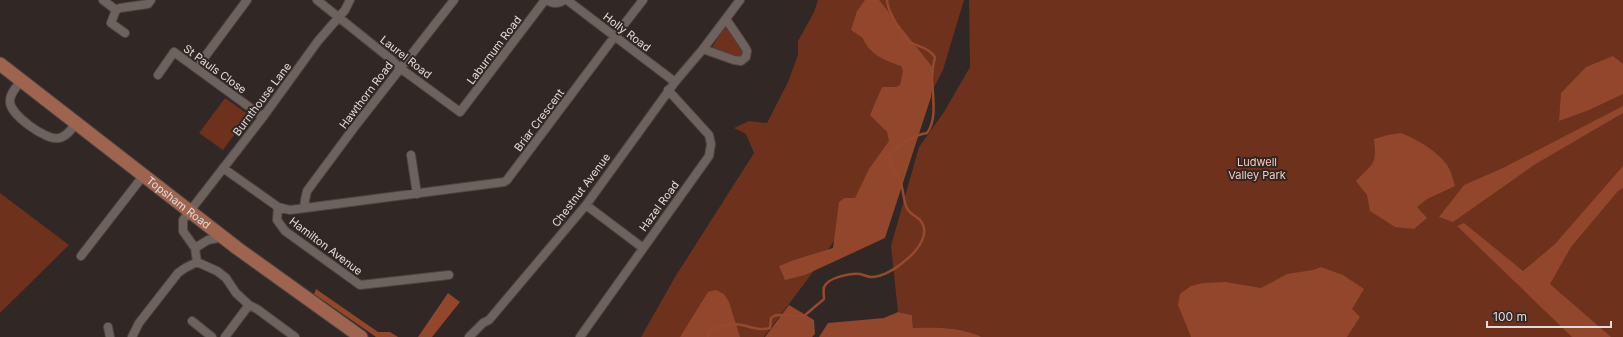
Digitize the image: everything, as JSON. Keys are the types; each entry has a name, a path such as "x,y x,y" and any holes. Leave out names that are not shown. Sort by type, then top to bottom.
{"main road":[{"name":"Topsham Road","path":"0,64 77,122 143,176 223,237 361,337"}],"street":[{"path":"103,0 116,10"},
{"path":"116,10 120,8 148,4 151,0"},
{"path":"200,62 247,0"},
{"name":"Laurel Road","path":"317,0 400,68 460,112"},
{"name":"Burnthouse Lane","path":"195,248 184,233 182,223 318,42 339,17 350,0"},
{"name":"Hawthorn Road","path":"304,208 308,191 400,68 454,0"},
{"path":"546,0 553,3 558,3 565,0"},
{"name":"Laburnum Road","path":"460,112 546,0"},
{"name":"Holly Road","path":"565,0 675,82"},
{"name":"Briar Crescent","path":"223,168 278,207 290,210 500,183 507,180 614,36 644,0"},
{"name":"Chestnut Avenue","path":"468,337 483,323 489,320 586,205 668,90 703,49 740,0"},
{"path":"116,10 112,23 125,33"},
{"path":"703,49 734,60 740,61 746,57 747,51 745,47 726,19"},
{"name":"St Pauls Close","path":"158,75 171,50 263,117"},
{"path":"22,80 12,94 10,105 12,110 36,130 48,138 60,138 65,136 77,122"},
{"name":"Hazel Road","path":"580,337 642,248 705,162 710,150 709,135 668,90"},
{"path":"411,155 417,194"},
{"path":"81,256 143,176"},
{"path":"586,205 642,248"},
{"name":"Hamilton Avenue","path":"278,207 277,220 285,231 360,285 449,275"},
{"path":"197,262 195,248 208,240 223,237"},
{"path":"197,262 217,271 226,278 236,293 249,305 257,309 295,337"},
{"path":"132,337 139,323 178,273 197,262"},
{"path":"225,337 249,305"},
{"path":"192,321 212,337"},
{"path":"108,326 110,337"}],"green space":[{"path":"818,0 964,0 943,70 919,116 810,276 764,337 641,337 675,277 754,153 746,134 734,128 749,121 767,123 788,82 798,55 798,41 814,12"},
{"name":"Ludwell Valley Park","path":"969,0 1623,0 1623,337 982,337 956,329 913,328 912,315 898,312 891,246 919,147 944,112 970,67"},
{"path":"725,27 736,39 742,50 742,54 739,57 712,47"},
{"path":"225,98 249,115 223,150 199,133"},
{"path":"0,193 69,245 0,313"}],"shaded area":[{"path":"865,0 879,0 934,69 931,97 885,238 805,275 785,280 779,266 833,248 839,202 844,198 855,198 869,169 889,141 887,132 870,115 882,87 896,87 900,85 903,71 901,66 889,62 873,53 865,44 863,38 851,30 857,11"},
{"path":"1613,56 1623,64 1623,94 1589,110 1559,121 1561,93 1586,67"},
{"path":"1623,106 1623,113 1534,165 1453,222 1439,217 1464,185 1503,168"},
{"path":"1401,133 1420,142 1438,155 1448,167 1455,186 1427,199 1417,207 1427,218 1414,229 1395,227 1370,211 1367,195 1356,181 1370,167 1374,159 1374,139"},
{"path":"1623,166 1623,188 1618,191 1571,247 1550,284 1611,337 1572,337 1457,226 1464,223 1523,271 1555,244"},
{"path":"1321,267 1343,275 1364,289 1352,309 1360,317 1347,337 1191,337 1178,305 1180,294 1191,286 1203,283 1225,282 1261,288 1287,274 1313,270"},
{"path":"316,289 378,332 390,332 398,337 376,337 314,294"},
{"path":"716,290 724,294 729,302 740,337 680,337 708,292"},
{"path":"448,293 460,302 432,337 418,337"},
{"path":"789,305 814,320 815,334 812,337 765,337"},
{"path":"898,312 912,315 913,328 956,329 982,337 819,337 828,323 884,318"}],"waterway":[{"path":"708,337 708,332 716,328 733,324 766,329 770,328 771,318 776,315 804,316 824,299 824,287 830,281 840,276 852,274 872,277 891,271 911,255 922,241 924,236 923,225 920,220 906,207 901,184 892,165 889,154 907,141 927,133 930,127 934,106 932,76 935,57 927,50 911,43 908,40 892,17 887,0"}]}
